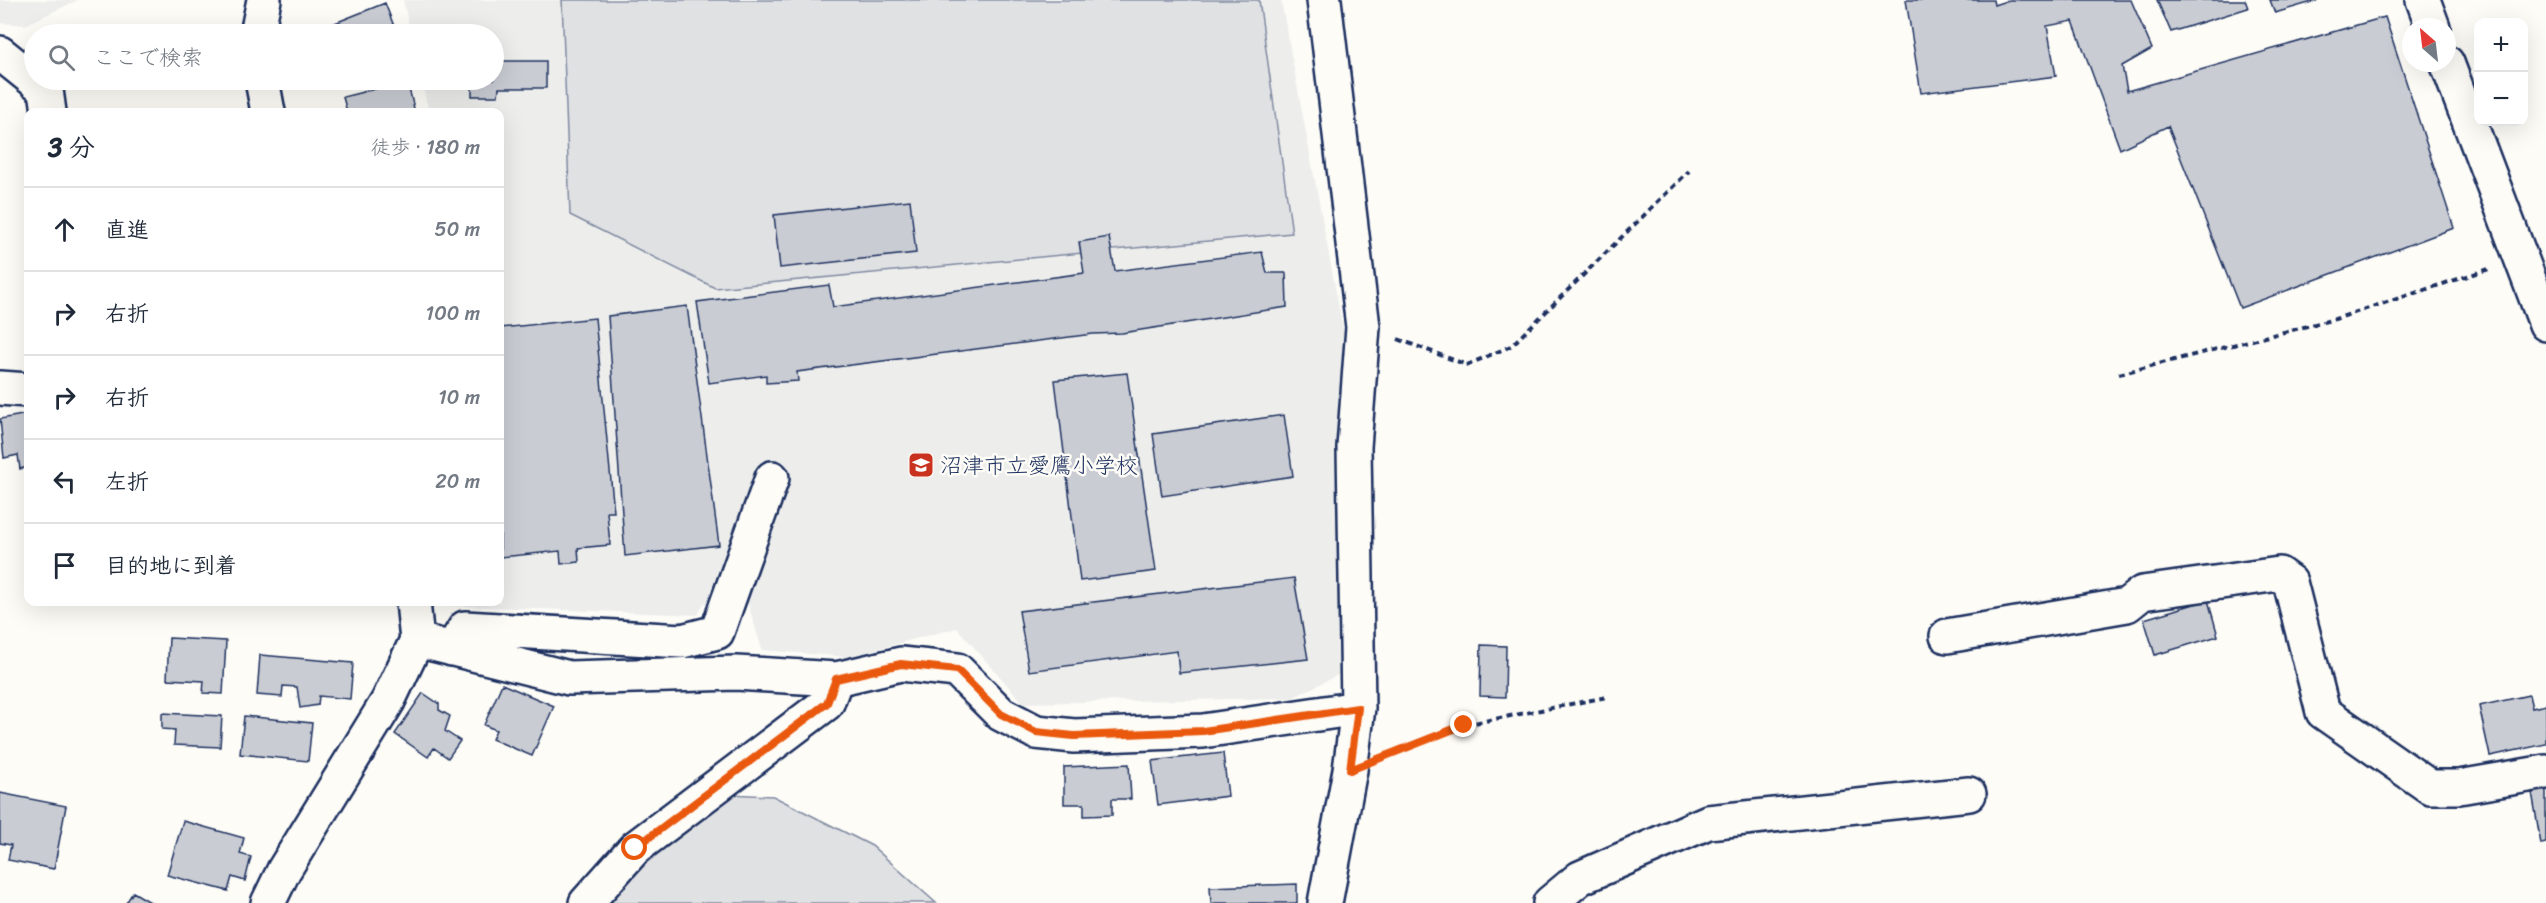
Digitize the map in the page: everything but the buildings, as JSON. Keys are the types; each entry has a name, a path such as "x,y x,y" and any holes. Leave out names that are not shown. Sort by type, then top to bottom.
{"street":[{"path":"259,24 264,0"},
{"path":"1324,0 1364,327 1354,447 1358,708 1350,770 1325,903"},
{"path":"2423,0 2430,18"},
{"path":"0,53 24,72"},
{"path":"2450,72 2546,324"},
{"path":"46,90 49,108"},
{"path":"264,90 267,108"},
{"path":"0,388 24,390"},
{"path":"452,649 465,628 682,641 717,632 772,478"},
{"path":"1947,636 2127,605 2142,593 2279,574 2290,582 2323,712 2430,788 2459,787 2546,772"},
{"path":"268,903 284,870 388,701 417,640 413,606"},
{"path":"417,640 569,678 736,673 836,679 901,664 957,670 1001,714 1036,732 1074,736 1203,731 1358,708"},
{"path":"586,903 635,848 827,703 836,679"},
{"path":"1551,903 1580,878 1708,822 1970,794"}],"path":[{"path":"1364,327 1467,365 1511,346 1689,171"},
{"path":"2119,374 2335,318 2521,259"},
{"path":"1350,770 1464,725 1607,698"}],"shaded area":[{"path":"0,0 78,0 24,25 0,23"},
{"name":"沼津市立愛鷹小学校","path":"403,0 1281,0 1343,329 1340,674 1292,698 1023,703 957,628 847,657 762,650 748,604 704,603 698,615 458,606 504,606 504,108 428,108 424,90 504,90 504,24 409,24"},
{"path":"562,0 1259,0 1292,233 715,288 570,215"},
{"path":"728,794 773,796 872,846 936,903 606,903 675,820"}],"place":[{"name":"沼津市立愛鷹小学校","path":"921,465"}],"route":[{"path":"635,848 689,806 766,752 827,703 836,679 901,664 957,670 1001,714 1036,732 1074,736 1203,731 1358,708 1350,770 1464,725"}]}
